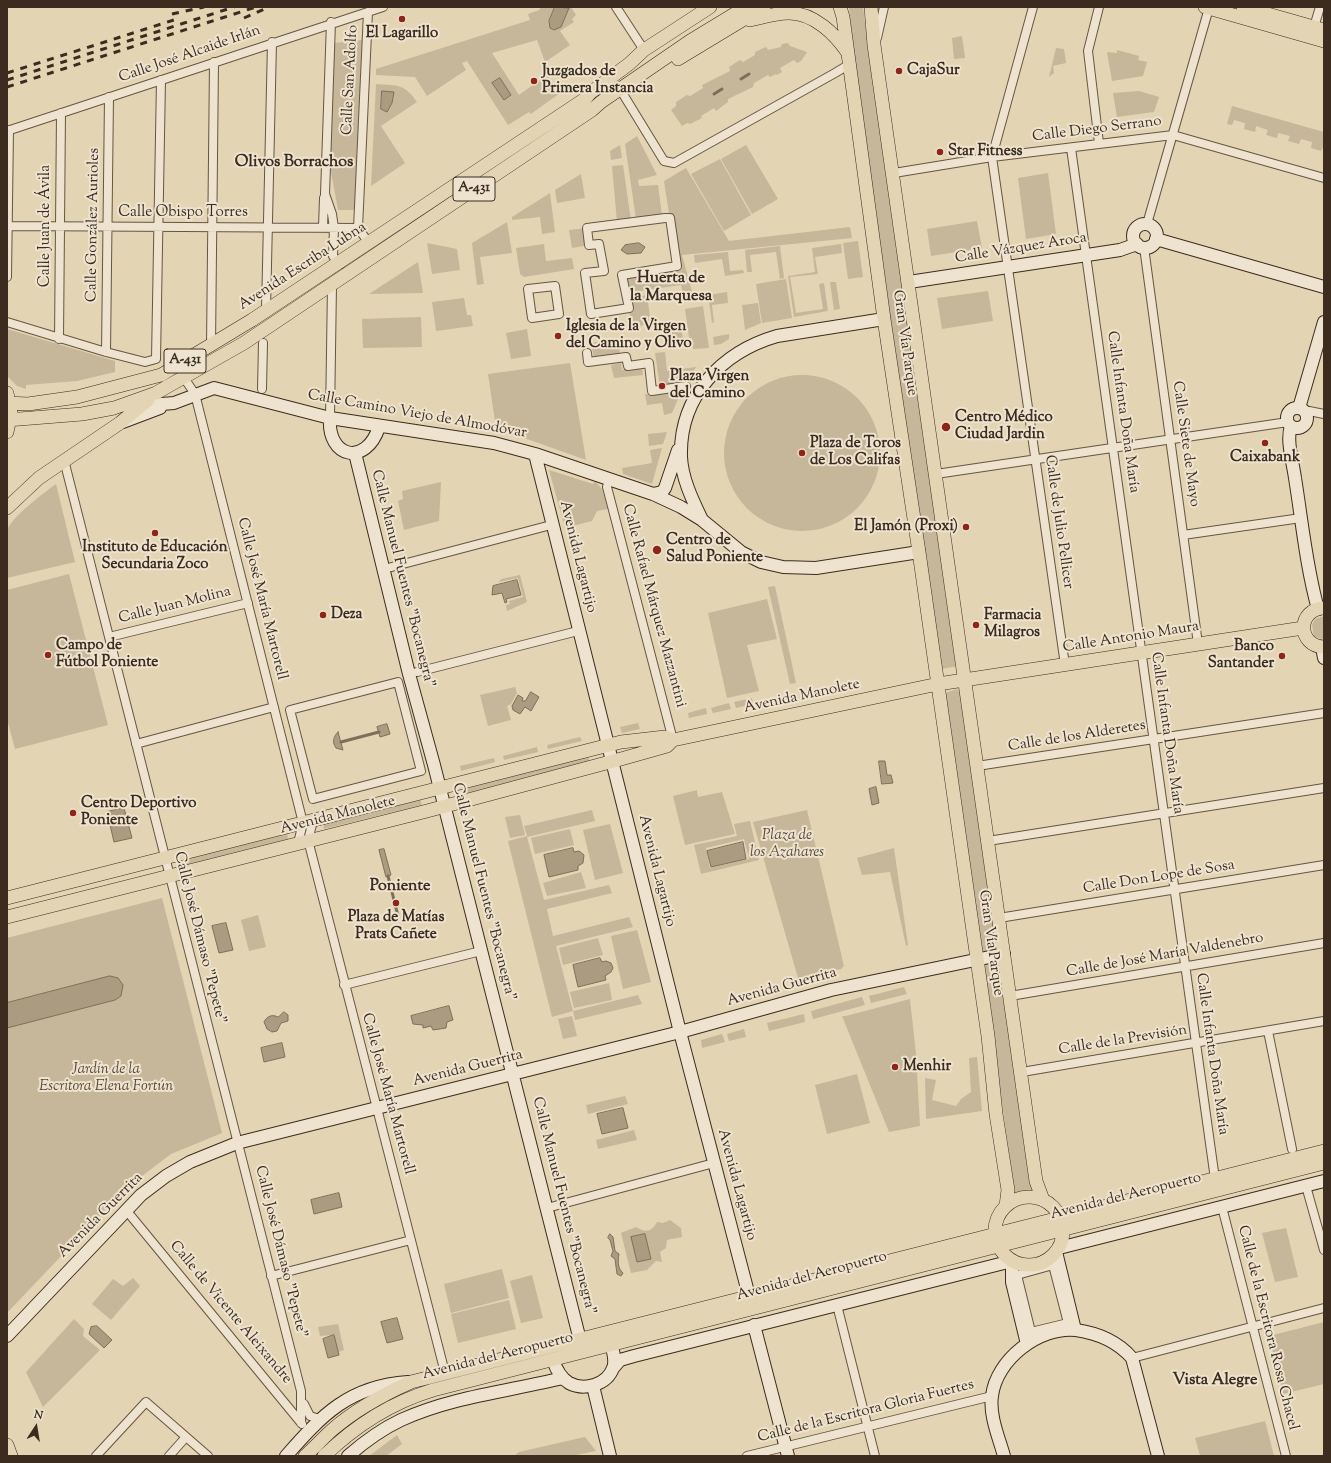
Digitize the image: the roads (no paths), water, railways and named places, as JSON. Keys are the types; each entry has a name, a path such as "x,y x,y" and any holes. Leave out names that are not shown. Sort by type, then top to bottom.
{"main road":[{"name":"Avenida Escriba Lubna","path":"588,97 590,93 629,64 644,50 710,7"},
{"name":"Avenida Escriba Lubna","path":"8,400 28,404 77,397 161,374 176,366 266,310 588,97 592,97 728,7"},
{"name":"Avenida Escriba Lubna","path":"8,424 114,408 156,394 244,343 592,110 601,102 690,41 746,7"},
{"name":"Avenida Escriba Lubna","path":"592,110 598,109 764,7"},
{"name":"Gran Vía Parque","path":"840,7 843,17 884,319 938,684 975,959 1008,1186 1006,1206"},
{"name":"Gran Vía Parque","path":"871,7 874,45 894,173 964,680 1022,1072 1037,1186 1043,1200"},
{"path":"1243,7 1319,29"},
{"path":"1207,8 1324,41"},
{"path":"738,22 778,14 799,14 810,18 824,27 848,58"},
{"path":"7,508 39,478 120,423 156,394"},
{"path":"8,400 8,424"},
{"path":"1321,608 1307,616 1303,628 1307,639 1323,651"},
{"name":"Calle Antonio Maura","path":"964,680 1303,628"},
{"path":"938,684 964,680"},
{"name":"Avenida Manolete","path":"7,898 607,745 665,737 673,740 938,684"},
{"name":"Avenida Manolete","path":"7,917 612,762 667,746 673,740"},
{"name":"Avenida del Aeropuerto","path":"1062,1224 1215,1179 1324,1151"},
{"name":"Avenida del Aeropuerto","path":"305,1456 331,1431 357,1410 382,1395 411,1382 749,1296 1324,1163"},
{"path":"1026,1198 1043,1200 1052,1206 1062,1224 1058,1250 1043,1263 1032,1266 1021,1265 1006,1257 996,1240 997,1220 1006,1206 1015,1200 1026,1198"},
{"name":"Avenida del Aeropuerto","path":"324,1456 360,1424 386,1408 432,1390 611,1345 996,1240"},
{"path":"7,1445 11,1456"}],"street":[{"name":"Calle José Alcaide Irlán","path":"8,131 331,22 382,7"},
{"path":"616,7 644,50"},
{"path":"874,45 884,7"},
{"name":"Calle de Julio Pellicer","path":"1033,7 992,157 1064,665"},
{"path":"1099,7 1088,51 1099,143"},
{"path":"1319,29 1320,7"},
{"path":"1147,224 1173,135 1207,8"},
{"name":"Calle San Adolfo","path":"358,228 368,12"},
{"name":"Calle San Adolfo","path":"323,228 331,22"},
{"path":"266,310 272,42"},
{"path":"623,94 664,161 674,163 845,67 848,58"},
{"path":"210,346 214,62"},
{"path":"7,322 59,339 145,362 156,359 161,80"},
{"name":"Calle González Aurioles","path":"106,352 109,97"},
{"name":"Calle Juan de Ávila","path":"59,339 61,113"},
{"path":"7,278 8,131"},
{"name":"Calle Diego Serrano","path":"894,173 992,157 1173,135 1324,178"},
{"name":"Calle Infanta Doña María","path":"1071,148 1215,1179"},
{"name":"Calle San Adolfo","path":"325,194 332,214 334,228 333,256 338,263"},
{"path":"665,218 670,218 677,266 622,275 629,308 591,314 585,273 604,271 599,244 589,245 586,228 665,218"},
{"path":"1147,224 1156,231 1156,239 1151,245 1141,246 1133,237 1134,232 1139,226 1147,224"},
{"name":"Calle Obispo Torres","path":"7,226 358,228"},
{"path":"358,228 369,243"},
{"path":"1156,239 1324,287"},
{"name":"Calle Vázquez Aroca","path":"909,282 1141,246"},
{"name":"Calle Siete de Mayo","path":"1141,246 1170,439 1198,644"},
{"path":"338,263 356,268"},
{"path":"332,284 329,429 332,439 338,447 355,453 364,450 371,444 379,427"},
{"path":"555,286 559,314 532,318 528,289 555,286"},
{"path":"653,494 662,492 666,488 692,404 700,390 722,364 735,354 764,340 778,336 884,319"},
{"path":"936,474 1170,439 1290,424 1297,428 1303,426 1307,421 1302,410 1320,350 1324,322"},
{"path":"262,388 263,344"},
{"path":"587,353 588,362 626,357 628,366 649,363 652,391 686,386"},
{"name":"Calle José María Martorell","path":"176,366 195,394 274,707 308,822 303,841 344,985 411,1240 443,1365 442,1374"},
{"name":"Calle Camino Viejo de Almodóvar","path":"195,394 214,388 330,418 379,427 494,443 535,454 653,494 670,502 702,520 741,552 761,562 784,567 816,568 919,552"},
{"name":"Avenida Escriba Lubna","path":"120,423 195,394"},
{"name":"Avenida Escriba Lubna","path":"114,408 174,403"},
{"path":"1321,608 1312,586 1291,445 1289,413 1293,409 1324,414"},
{"path":"684,429 681,458 687,485 702,520"},
{"name":"Calle Manuel Fuentes \"Bocanegra\"","path":"355,453 409,674 440,788 580,1340"},
{"name":"Avenida Lagartijo","path":"535,454 607,745 749,1296"},
{"name":"Calle José Dámaso \"Pepete\"","path":"64,460 272,1276 302,1400 301,1423"},
{"name":"Calle Rafael Márquez Mazzantini","path":"609,479 609,493 673,740"},
{"path":"670,502 683,493 687,485"},
{"path":"1183,535 1301,518"},
{"path":"384,569 552,525"},
{"name":"Calle Juan Molina","path":"109,637 248,602"},
{"path":"417,672 574,632"},
{"path":"398,682 421,771 313,799 290,710 398,682"},
{"path":"136,744 274,707"},
{"name":"Calle de los Alderetes","path":"977,766 1324,713"},
{"path":"988,841 1324,788"},
{"name":"Calle Don Lope de Sosa","path":"999,918 1324,865"},
{"name":"Calle de José María Valdenebro","path":"1010,996 1324,943"},
{"path":"344,985 481,951"},
{"name":"Avenida Guerrita","path":"7,1336 126,1210 166,1176 190,1162 238,1144 680,1032 831,990 1004,954"},
{"name":"Calle de la Previsión","path":"1022,1072 1324,1021"},
{"path":"1268,1031 1292,1149"},
{"path":"547,1208 714,1163"},
{"path":"1075,1330 1058,1250 1324,1182"},
{"path":"1306,1186 1323,1240 1324,1250"},
{"name":"Calle de la Escritora Rosa Chacel","path":"1222,1207 1286,1456"},
{"name":"Calle de Vicente Aleixandre","path":"126,1210 301,1423 304,1431 304,1437"},
{"path":"272,1276 411,1240"},
{"path":"553,1360 563,1378 568,1383 577,1386 593,1386 608,1377 620,1360 1012,1261 1012,1282 1027,1344"},
{"path":"1053,1265 1068,1323 1031,1332 1017,1275 1053,1265"},
{"path":"837,1305 875,1456"},
{"path":"1132,1358 1324,1308"},
{"path":"754,1325 786,1451"},
{"path":"1004,1456 992,1407 992,1396 1002,1369 1009,1359 1027,1344 1046,1335 1075,1330 1111,1341 1121,1347 1132,1358 1158,1456"},
{"path":"608,1332 614,1367"},
{"path":"348,1456 383,1430 418,1413 453,1402 563,1378"},
{"name":"Avenida del Aeropuerto","path":"286,1456 334,1407 355,1395 394,1383 411,1382"},
{"path":"593,1386 610,1456"},
{"name":"Calle de la Escritora Gloria Fuertes","path":"747,1456 786,1451 868,1427 992,1396"},
{"path":"302,1400 310,1416 323,1418"},
{"path":"96,1456 146,1402 208,1456"},
{"path":"169,1456 186,1437"}],"waterway":[{"path":"741,79 749,74"},
{"path":"714,94 722,89"},
{"path":"341,742 379,732"},
{"path":"388,876 398,916"}],"railway":[{"path":"172,14 204,7"},
{"path":"7,80 234,7"},
{"path":"7,87 256,7"},
{"path":"244,18 269,7"},
{"path":"7,73 177,19"}],"place":[{"name":"El Lagarillo","path":"402,19"},
{"name":"CajaSur","path":"899,71"},
{"name":"Juzgados de Primera Instancia","path":"534,81"},
{"name":"Star Fitness","path":"940,152"},
{"name":"Iglesia de la Virgen del Camino y Olivo","path":"558,336"},
{"name":"Plaza Virgen del Camino","path":"662,386"},
{"name":"Centro Médico Ciudad Jardin","path":"946,427"},
{"name":"Caixabank","path":"1265,443"},
{"name":"Plaza de Toros de Los Califas","path":"802,453"},
{"name":"El Jamón (Proxi)","path":"966,527"},
{"name":"Instituto de Educación Secundaria Zoco","path":"155,533"},
{"name":"Centro de Salud Poniente","path":"657,550"},
{"name":"Deza","path":"323,615"},
{"name":"Farmacia Milagros","path":"976,625"},
{"name":"Campo de Fútbol Poniente","path":"48,655"},
{"name":"Banco Santander","path":"1282,656"},
{"name":"Centro Deportivo Poniente","path":"73,813"},
{"name":"Plaza de Matías Prats Cañete","path":"396,903"},
{"name":"Menhir","path":"895,1067"}],"district":[{"name":"Olivos Borrachos","path":"294,163"},
{"name":"Huerta de la Marquesa","path":"671,288"},
{"name":"Poniente","path":"400,887"},
{"name":"Vista Alegre","path":"1215,1381"}],"park label":[{"name":"Plaza de los Azahares","path":"787,844"},
{"name":"Jardín de la Escritora Elena Fortún","path":"106,1078"}]}
